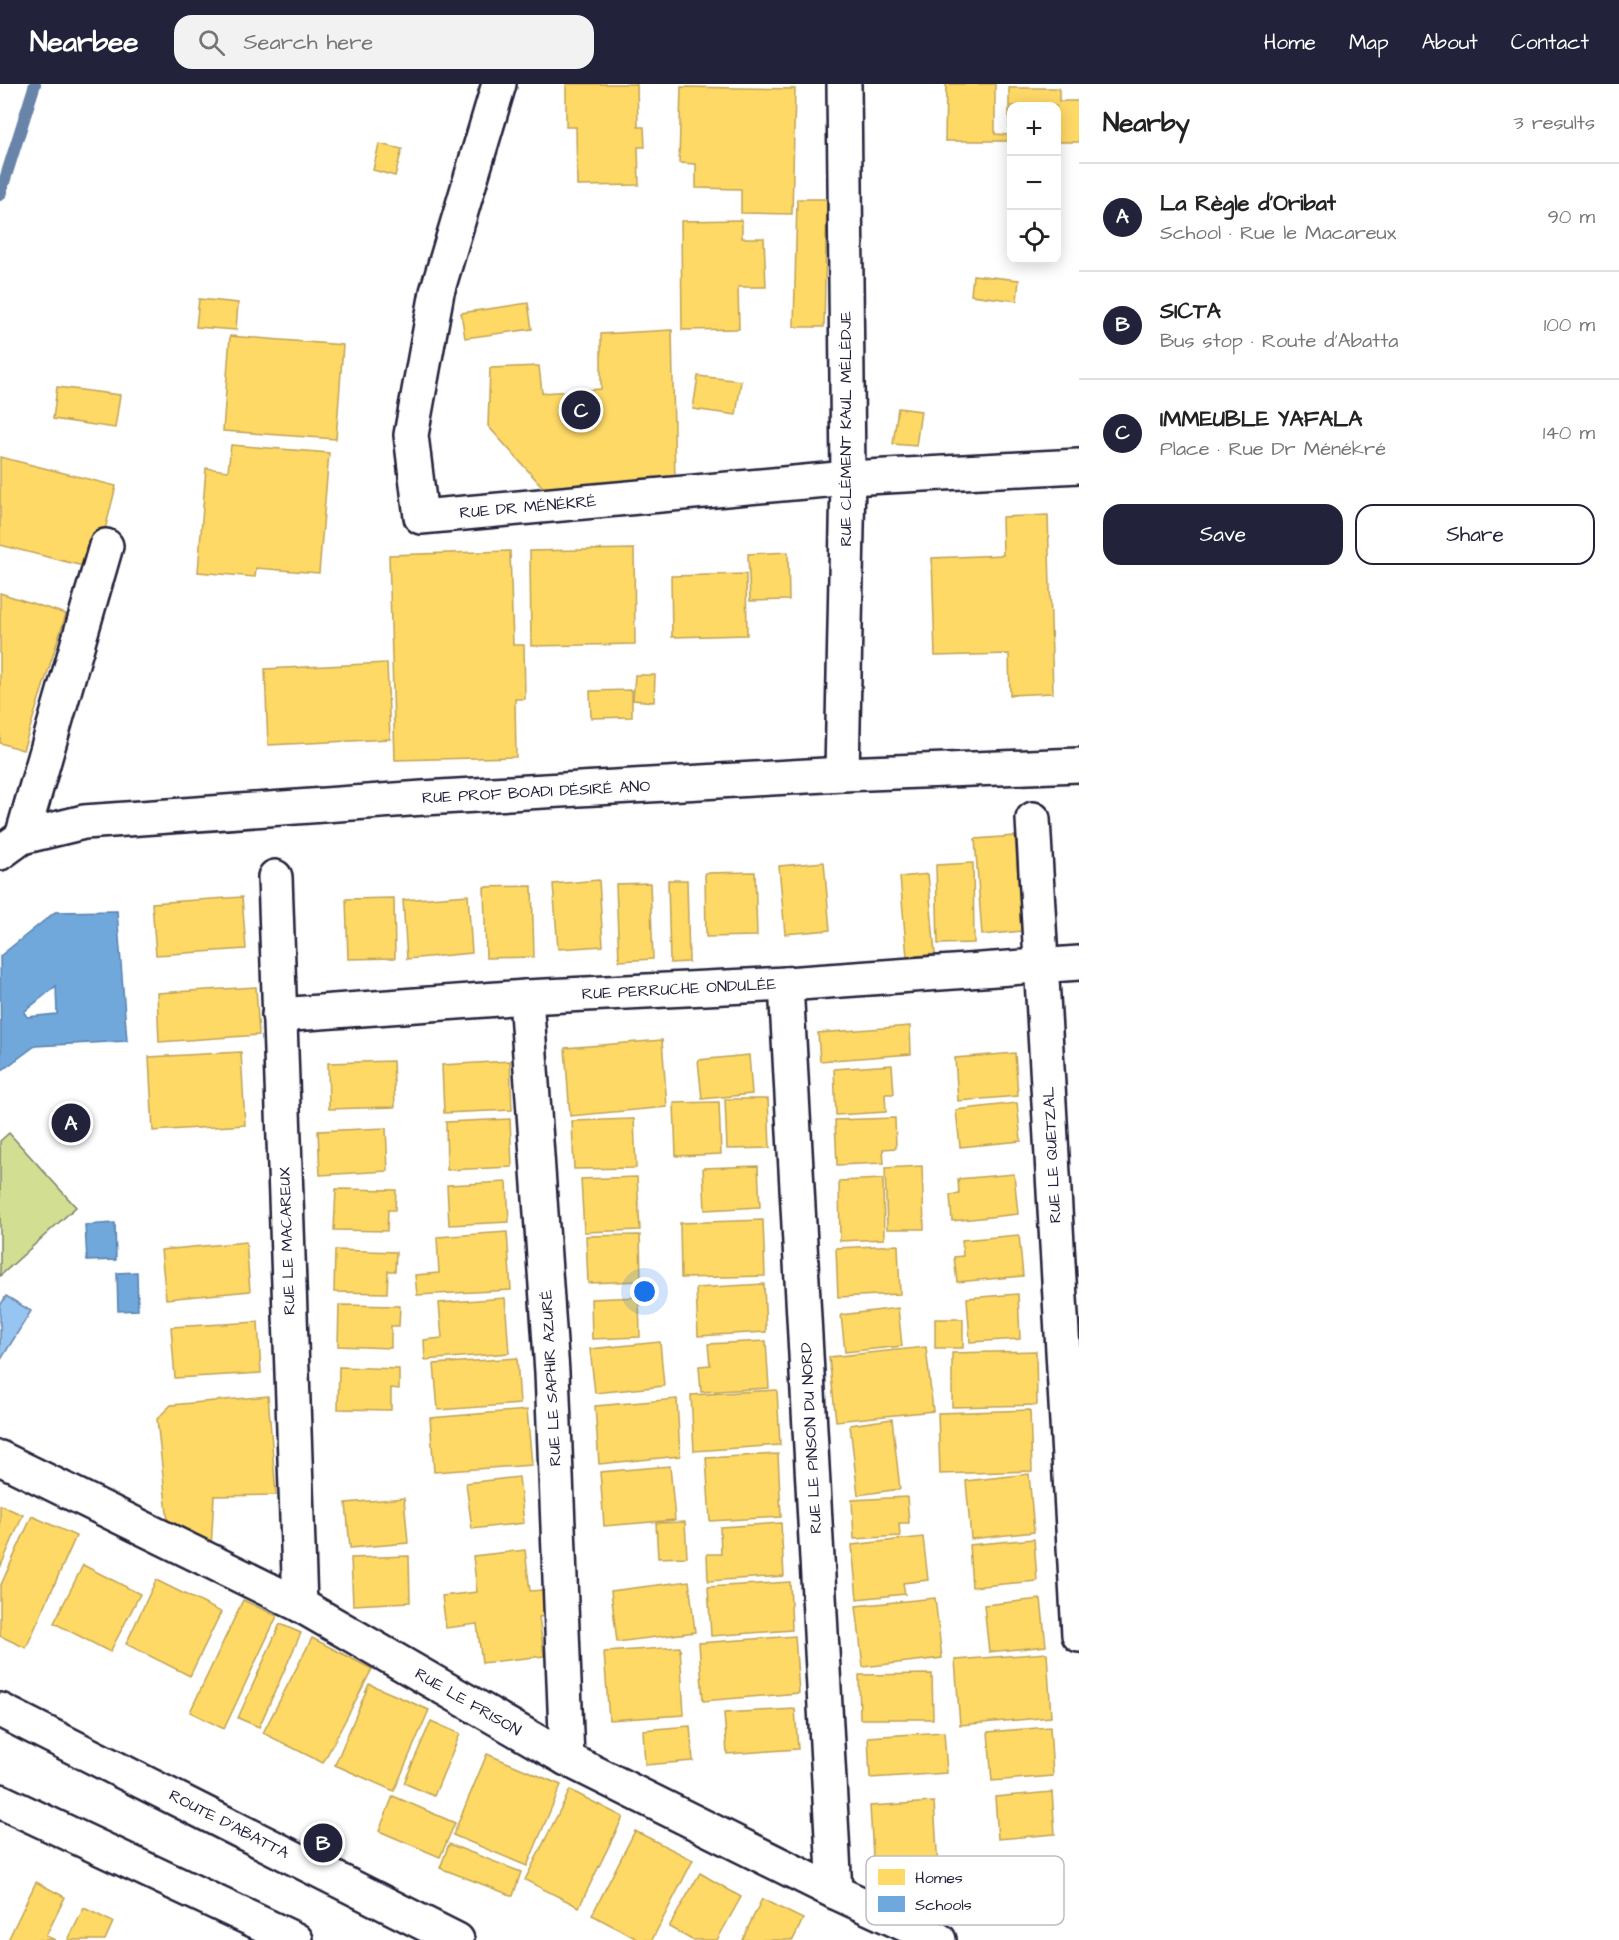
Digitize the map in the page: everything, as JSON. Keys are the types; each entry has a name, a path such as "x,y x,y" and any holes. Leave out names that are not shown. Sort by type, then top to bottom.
{"street":[{"name":"RUE DR MÉNÉKRÉ","path":"499,84 437,292 411,435 421,517 848,478 1079,466"},
{"name":"RUE CLÉMENT KAUL MÉLÈDJE","path":"842,774 848,478 844,84"},
{"path":"11,845 106,546"},
{"name":"RUE PROF BOADI DÉSIRÉ ANO","path":"11,845 84,822 423,798 842,774 1079,765"},
{"name":"RUE LE QUETZAL","path":"1033,819 1079,1635"},
{"name":"RUE LE MACAREUX","path":"274,877 300,1605"},
{"name":"RUE PERRUCHE ONDULÉE","path":"279,1015 526,998 786,984 1079,963"},
{"name":"RUE LE PINSON DU NORD","path":"786,984 835,1892"},
{"name":"RUE LE SAPHIR AZURÉ","path":"526,998 552,1372 567,1760"},
{"name":"RUE LE FRISON","path":"0,1458 300,1605 567,1760 866,1906"},
{"name":"ROUTE D'ABATTA","path":"0,1710 457,1940"},
{"path":"0,1802 296,1940"},
{"name":"RUE LE FRISON","path":"906,1925 939,1940"}],"green space":[{"path":"9,1133 76,1207 0,1276 0,1141"}],"water":[{"path":"6,1296 31,1311 0,1361 0,1306"}],"building: Homes":[{"path":"566,84 637,84 638,127 644,127 645,147 638,147 639,185 577,186 576,127 566,127"},
{"path":"946,84 995,84 995,134 1007,135 1007,141 945,141"},
{"path":"681,87 795,89 792,214 741,213 741,189 696,188 696,164 679,163"},
{"path":"1009,88 1059,88 1059,101 1079,101 1079,142 1061,142 1061,102 1009,102"},
{"path":"379,144 402,149 395,176 373,170"},
{"path":"797,199 827,199 824,327 794,327"},
{"path":"742,220 742,238 764,238 766,287 738,287 739,329 682,330 681,221"},
{"path":"973,275 1019,280 1017,301 971,295"},
{"path":"199,299 238,303 236,330 196,327"},
{"path":"528,303 532,329 465,338 461,313"},
{"path":"672,330 675,484 548,493 488,426 490,368 539,366 542,393 601,389 601,334"},
{"path":"230,336 343,345 336,439 223,431"},
{"path":"698,376 741,381 736,415 693,409"},
{"path":"57,387 120,395 115,428 53,419"},
{"path":"898,408 921,411 916,446 893,444"},
{"path":"231,445 329,453 319,573 256,568 255,577 198,572 206,468 228,471"},
{"path":"0,457 116,486 95,569 0,545"},
{"path":"1048,515 1053,693 1010,695 1009,654 935,656 932,558 1003,555 1002,517"},
{"path":"634,549 635,644 531,646 530,551"},
{"path":"510,551 513,645 524,645 525,699 515,699 516,757 395,760 389,555"},
{"path":"788,552 789,600 750,601 748,554"},
{"path":"746,574 747,635 672,637 671,576"},
{"path":"0,593 66,614 23,750 0,743"},
{"path":"387,663 390,739 268,745 265,669"},
{"path":"635,675 655,675 654,702 633,700"},
{"path":"632,690 632,717 591,718 590,691"},
{"path":"1015,836 1022,931 982,935 975,839"},
{"path":"824,862 830,930 785,934 779,866"},
{"path":"973,863 974,943 938,944 936,865"},
{"path":"755,872 757,936 706,937 705,873"},
{"path":"928,874 935,954 907,957 900,877"},
{"path":"599,880 603,946 558,949 553,884"},
{"path":"668,880 687,880 689,962 670,963"},
{"path":"650,883 653,959 619,961 616,884"},
{"path":"532,886 534,957 486,958 484,887"},
{"path":"468,895 472,953 407,959 403,900"},
{"path":"242,897 246,949 156,955 152,903"},
{"path":"394,898 395,958 348,959 346,899"},
{"path":"256,987 259,1035 159,1042 157,993"},
{"path":"910,1026 911,1054 820,1061 818,1033"},
{"path":"662,1040 667,1107 570,1116 565,1048"},
{"path":"241,1052 245,1125 153,1131 149,1057"},
{"path":"1015,1053 1018,1096 958,1101 955,1058"},
{"path":"749,1055 752,1094 702,1099 698,1060"},
{"path":"393,1061 395,1107 329,1109 328,1063"},
{"path":"510,1061 512,1110 444,1113 442,1065"},
{"path":"892,1065 894,1094 885,1094 886,1112 836,1115 834,1069"},
{"path":"725,1099 768,1099 770,1148 727,1149"},
{"path":"719,1102 721,1154 676,1156 674,1103"},
{"path":"1017,1103 1021,1141 960,1147 956,1110"},
{"path":"895,1118 896,1148 883,1149 884,1163 837,1165 835,1120"},
{"path":"510,1119 512,1167 447,1170 446,1122"},
{"path":"634,1119 636,1168 574,1169 572,1121"},
{"path":"386,1128 388,1171 320,1175 318,1131"},
{"path":"758,1166 760,1207 705,1210 703,1168"},
{"path":"922,1166 924,1229 887,1229 885,1168"},
{"path":"1014,1174 1018,1214 952,1221 950,1195 959,1194 958,1179"},
{"path":"637,1177 640,1230 584,1232 581,1179"},
{"path":"883,1179 884,1239 840,1241 839,1181"},
{"path":"507,1182 509,1222 449,1225 447,1185"},
{"path":"336,1189 396,1190 395,1210 388,1210 387,1231 334,1230"},
{"path":"763,1220 765,1276 681,1278 680,1223"},
{"path":"507,1232 511,1290 417,1295 415,1275 439,1273 437,1237"},
{"path":"640,1235 641,1281 588,1283 586,1236"},
{"path":"1019,1235 1023,1276 957,1282 954,1257 963,1256 962,1240"},
{"path":"246,1242 250,1291 166,1299 161,1250"},
{"path":"898,1245 900,1294 838,1297 836,1248"},
{"path":"335,1250 396,1252 395,1271 388,1271 387,1293 334,1292"},
{"path":"764,1284 766,1332 698,1336 696,1288"},
{"path":"1018,1294 1020,1339 970,1342 967,1298"},
{"path":"639,1297 640,1337 592,1339 591,1299"},
{"path":"505,1298 509,1353 425,1360 424,1340 442,1338 439,1303"},
{"path":"339,1305 400,1306 399,1326 391,1326 391,1348 338,1346"},
{"path":"898,1308 902,1346 845,1352 841,1315"},
{"path":"935,1319 963,1319 963,1348 935,1348"},
{"path":"258,1322 261,1373 175,1378 171,1327"},
{"path":"766,1341 769,1388 701,1392 699,1366 710,1365 708,1344"},
{"path":"660,1342 664,1386 595,1393 590,1349"},
{"path":"926,1347 933,1411 836,1421 829,1357"},
{"path":"1036,1351 1037,1405 952,1407 952,1353"},
{"path":"517,1358 520,1404 438,1410 434,1364"},
{"path":"339,1367 399,1369 399,1389 391,1388 391,1410 338,1409"},
{"path":"777,1390 780,1445 694,1451 691,1395"},
{"path":"268,1396 276,1495 214,1496 211,1548 168,1523 157,1419 171,1405"},
{"path":"677,1399 680,1456 599,1464 595,1406"},
{"path":"527,1410 532,1465 434,1472 430,1418"},
{"path":"1030,1410 1032,1471 940,1474 938,1413"},
{"path":"892,1419 900,1489 858,1495 850,1425"},
{"path":"778,1454 781,1517 710,1521 706,1458"},
{"path":"670,1466 675,1520 604,1526 600,1472"},
{"path":"1029,1474 1034,1532 971,1539 966,1481"},
{"path":"519,1477 524,1523 472,1529 466,1483"},
{"path":"907,1497 909,1523 899,1523 900,1536 854,1539 852,1500"},
{"path":"404,1498 408,1543 350,1548 346,1503"},
{"path":"0,1505 23,1515 0,1568"},
{"path":"32,1516 76,1536 26,1648 0,1636 0,1587"},
{"path":"685,1522 687,1557 658,1558 656,1523"},
{"path":"781,1523 784,1576 708,1581 707,1554 721,1554 720,1527"},
{"path":"923,1537 928,1580 903,1583 905,1594 857,1599 852,1545"},
{"path":"1034,1539 1037,1581 972,1587 969,1545"},
{"path":"525,1550 530,1591 544,1590 546,1616 539,1617 544,1656 482,1663 477,1624 446,1628 442,1596 477,1592 473,1556"},
{"path":"409,1556 410,1602 353,1605 351,1558"},
{"path":"83,1565 140,1594 110,1652 54,1623"},
{"path":"156,1580 221,1612 190,1676 126,1644"},
{"path":"689,1581 695,1632 617,1642 611,1591"},
{"path":"790,1582 792,1630 711,1636 708,1587"},
{"path":"935,1598 942,1658 863,1667 856,1606"},
{"path":"1041,1599 1046,1646 989,1652 984,1605"},
{"path":"243,1600 277,1616 224,1729 190,1712"},
{"path":"280,1624 301,1633 259,1727 238,1718"},
{"path":"795,1636 799,1693 703,1701 699,1643"},
{"path":"312,1638 372,1669 323,1763 263,1733"},
{"path":"680,1647 684,1715 609,1720 604,1652"},
{"path":"1047,1653 1051,1717 960,1725 955,1660"},
{"path":"932,1674 933,1719 860,1719 859,1675"},
{"path":"369,1684 429,1710 394,1791 335,1765"},
{"path":"795,1709 798,1749 727,1754 724,1713"},
{"path":"431,1721 460,1734 434,1796 404,1783"},
{"path":"690,1726 693,1761 645,1765 643,1730"},
{"path":"1050,1727 1053,1776 992,1781 988,1732"},
{"path":"944,1732 947,1773 870,1778 868,1737"},
{"path":"487,1754 561,1785 527,1866 453,1835"},
{"path":"570,1790 623,1817 579,1907 525,1880"},
{"path":"1052,1792 1055,1834 998,1839 995,1797"},
{"path":"393,1796 455,1823 440,1857 379,1831"},
{"path":"934,1802 937,1856 873,1856 870,1806"},
{"path":"635,1831 693,1860 652,1940 639,1940 592,1915"},
{"path":"449,1844 521,1872 513,1896 440,1868"},
{"path":"700,1873 741,1897 717,1940 692,1940 669,1927"},
{"path":"36,1882 65,1897 46,1936 55,1940 8,1940"},
{"path":"762,1899 803,1919 793,1940 742,1940"},
{"path":"84,1908 113,1922 105,1940 68,1940"}],"building: Schools":[{"path":"117,911 127,1041 35,1046 1,1071 0,956 55,912","holes":["56,986 57,1014 27,1017 24,1012"]},
{"path":"115,1223 116,1260 87,1261 85,1225"},
{"path":"137,1272 138,1310 118,1311 117,1273"}],"waterway":[{"path":"0,195 35,84"}],"place":[{"name":"IMMEUBLE YAFALA","path":"581,410"},
{"name":"La Règle d'Oribat","path":"71,1123"},
{"name":"SICTA","path":"323,1843"}]}
